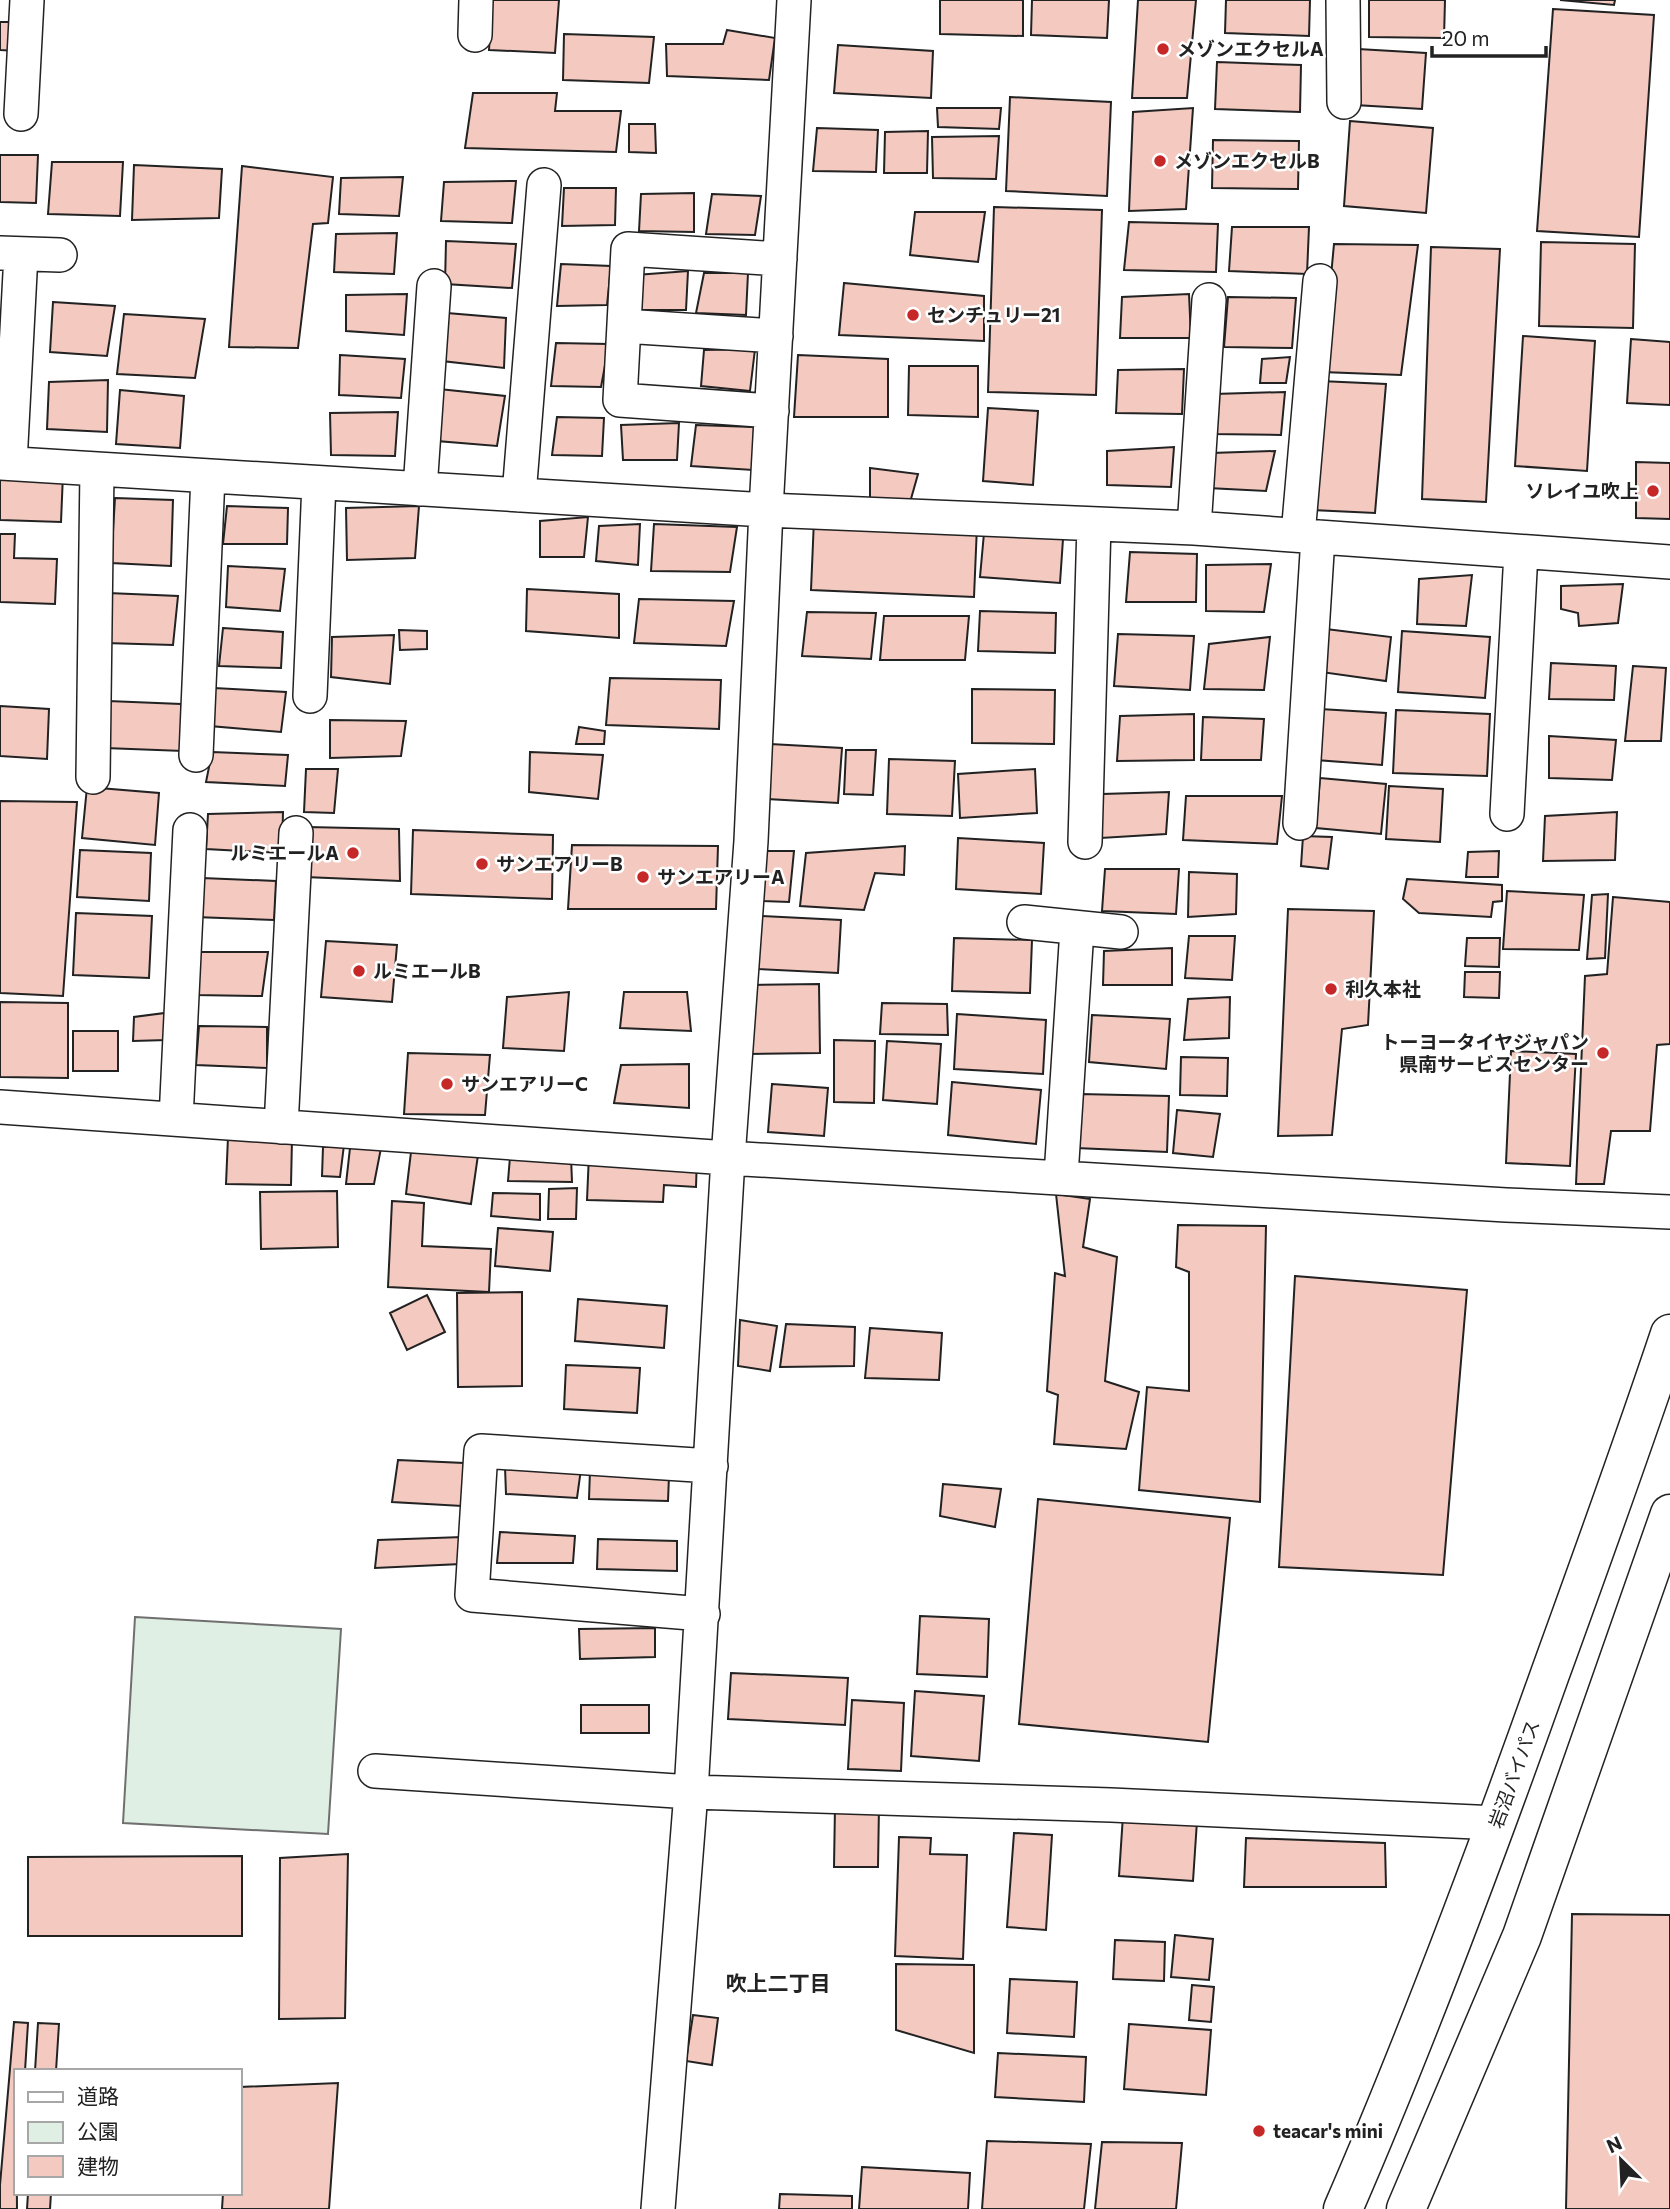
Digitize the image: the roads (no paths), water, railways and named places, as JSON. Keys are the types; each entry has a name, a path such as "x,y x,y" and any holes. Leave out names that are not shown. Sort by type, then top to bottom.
{"highway":[{"name":"岩沼バイパス","path":"1343,2209 1377,2130 1497,1823 1670,1334"},
{"path":"1406,2209 1522,1936 1670,1514"}],"street":[{"path":"21,114 27,0"},
{"path":"475,35 476,0"},
{"path":"658,2209 691,1792 728,1157 751,841 794,0"},
{"path":"1343,0 1344,102"},
{"path":"519,495 544,186"},
{"path":"772,411 620,400 628,249 780,259"},
{"path":"60,255 10,253 5,463 766,510 1194,528 1670,562"},
{"path":"1300,823 1308,536 1320,281"},
{"path":"420,489 434,286"},
{"path":"1194,528 1209,300"},
{"path":"624,326 776,336"},
{"path":"93,777 97,469"},
{"path":"196,755 208,476"},
{"path":"310,696 319,483"},
{"path":"1086,842 1094,524"},
{"path":"1507,814 1521,551"},
{"path":"176,1119 190,830"},
{"path":"281,1127 296,833"},
{"path":"1024,922 1121,932"},
{"path":"1061,1176 1077,929"},
{"path":"0,1107 728,1157 1506,1205 1670,1212"},
{"path":"703,1614 472,1595 481,1451 711,1466"},
{"path":"375,1770 691,1792 1111,1805 1497,1823"}],"place":[{"name":"メゾンエクセルA","path":"1163,49"},
{"name":"メゾンエクセルB","path":"1160,161"},
{"name":"センチュリー21","path":"913,315"},
{"name":"ソレイユ吹上","path":"1653,491"},
{"name":"ルミエールA","path":"353,853"},
{"name":"サンエアリーB","path":"482,864"},
{"name":"サンエアリーA","path":"643,877"},
{"name":"ルミエールB","path":"359,971"},
{"name":"利久本社","path":"1331,989"},
{"name":"トーヨータイヤジャパン 県南サービスセンター","path":"1603,1053"},
{"name":"サンエアリーC","path":"447,1084"},
{"name":"teacar's mini","path":"1259,2131"}],"district":[{"name":"吹上二丁目","path":"778,1984"}]}
